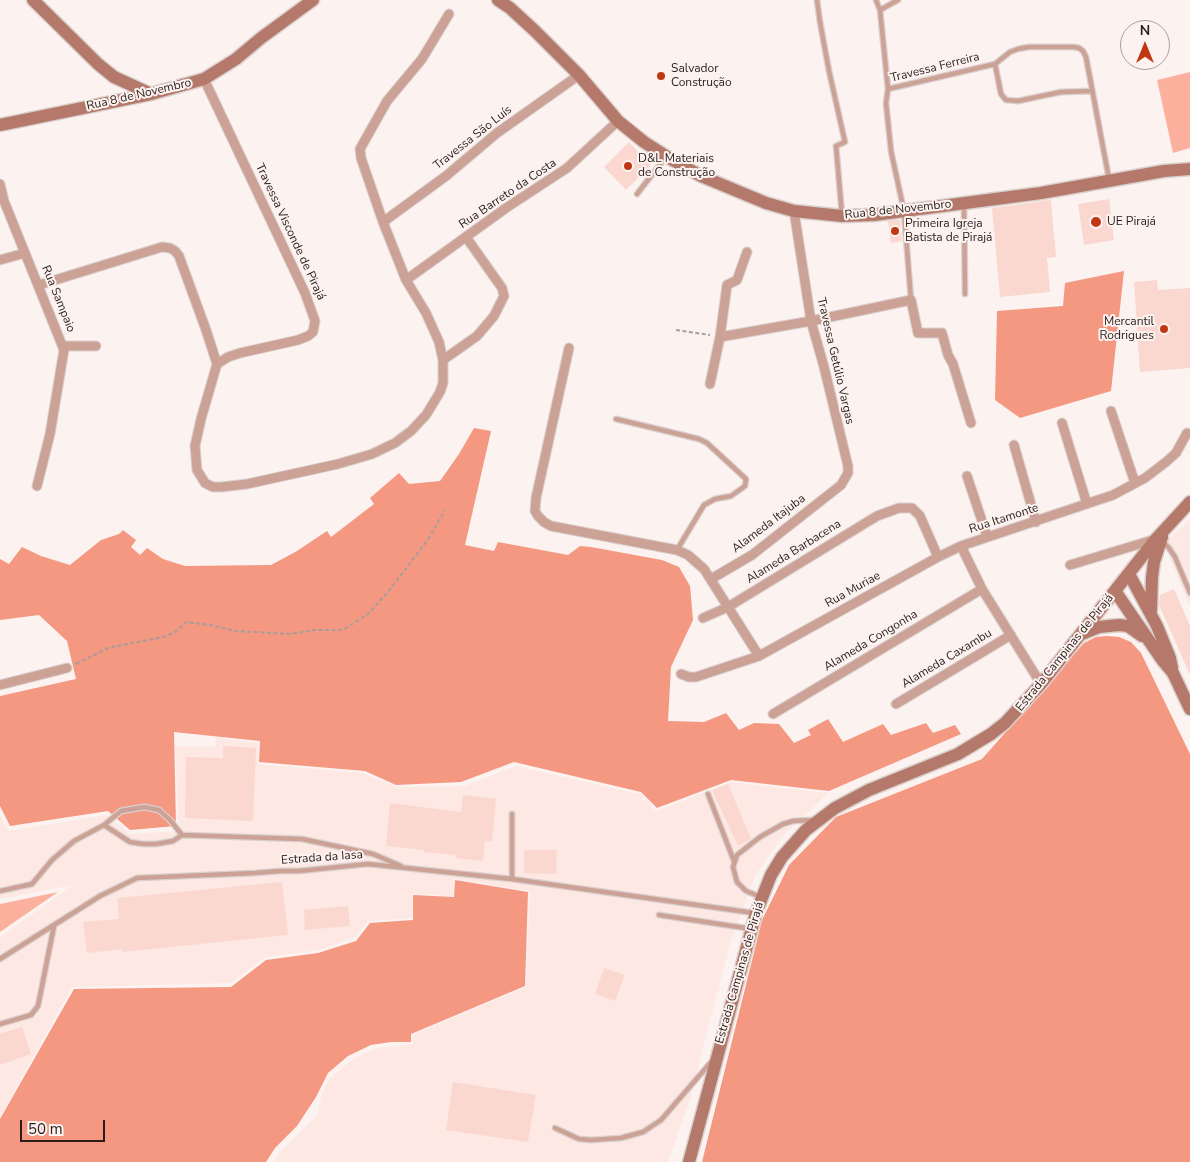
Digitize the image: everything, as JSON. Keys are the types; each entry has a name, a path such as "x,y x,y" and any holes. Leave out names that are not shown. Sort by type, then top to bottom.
{"main road":[{"path":"33,0 98,64 114,76 151,94"},
{"name":"Rua 8 de Novembro","path":"0,125 151,94 204,79 236,59 314,0"},
{"name":"Rua 8 de Novembro","path":"498,0 512,4 579,75 618,121 644,142 666,157 701,176 746,196 794,210 818,215 874,215 1042,193 1164,171 1190,169"},
{"path":"1151,613 1152,577 1158,540 1165,528 1190,502"},
{"name":"Estrada Campinas de Pirajá","path":"689,1162 696,1142 716,1057 756,913 771,875 782,857 817,820 850,799 943,762 975,745 1005,722 1042,684 1158,540"},
{"path":"1129,574 1151,613 1170,658 1173,673"},
{"path":"1115,591 1152,646 1173,673 1190,709"},
{"path":"1078,637 1088,631 1110,625 1128,626 1152,646"}],"street":[{"path":"39,285 162,247 170,248 179,256 217,364 197,433 195,458 197,470 205,483 221,487 247,484 338,464 372,454 395,443 411,431 426,415 440,392 443,383 443,360 439,342 426,313 406,280 383,222 361,158 360,149 387,101 422,59 449,14"},
{"name":"Travessa São Luís","path":"383,222 446,176 497,133 579,75"},
{"name":"Travessa Visconde de Pirajá","path":"204,79 305,293 315,321 313,332 308,336 228,357 217,364"},
{"name":"Rua Barreto da Costa","path":"406,280 506,208 567,168 618,121"},
{"name":"Rua Sampaio","path":"0,184 4,201 64,346 50,434 37,486"},
{"name":"Travessa Getúlio Vargas","path":"794,210 811,321 848,466 848,473 841,485"},
{"path":"443,360 477,336 494,316 504,296 502,288 466,237"},
{"path":"710,384 720,337 727,285 737,280 747,252"},
{"path":"0,260 25,253"},
{"path":"720,337 811,321 911,300 918,333 942,333 971,423"},
{"path":"64,346 96,346"},
{"path":"569,348 536,498 535,511 544,522 552,526 677,550 688,555 704,569 711,579 758,656"},
{"path":"1111,411 1134,483"},
{"path":"1062,424 1087,504"},
{"name":"Rua Itamonte","path":"1042,684 982,589 961,546 1113,495 1145,478 1166,462 1176,453 1187,433"},
{"path":"1014,446 1036,522"},
{"path":"967,476 988,536"},
{"name":"Alameda Itajuba","path":"711,579 752,555 841,485"},
{"name":"Alameda Barbacena","path":"703,618 728,607 877,516 899,508 912,508 920,516 938,557"},
{"path":"1070,565 1158,540"},
{"name":"Rua Muriae","path":"681,674 689,677 703,675 758,656 961,546"},
{"name":"Alameda Congonha","path":"773,714 982,589"},
{"name":"Alameda Caxambu","path":"896,704 1011,635"},
{"path":"0,685 67,668"}],"lane":[{"path":"818,0 828,71 845,142 836,146 842,216"},
{"path":"876,0 880,10 888,89"},
{"path":"880,10 898,0"},
{"name":"Travessa Ferreira","path":"911,300 904,210 890,143 886,103 888,89 995,64 1010,52 1018,49 1028,47 1074,47 1083,51 1086,57 1092,91"},
{"path":"995,64 1001,94 1006,100 1018,101 1061,92 1092,91 1109,180"},
{"path":"636,194 666,157"},
{"path":"964,202 965,294"},
{"path":"616,419 699,439 707,443 746,479 745,486 731,496 716,499 704,506 677,550"},
{"path":"1158,540 1169,548 1175,557 1190,593"},
{"path":"708,794 734,861 734,875 741,888 762,897"},
{"path":"0,891 32,884 52,860 74,841 104,825 121,811 144,807 159,810 182,835"},
{"path":"512,814 512,879"},
{"path":"734,861 737,855 748,845 774,828 793,821 817,820"},
{"path":"104,825 130,842 143,844 174,841 182,835 302,839 373,854 406,868"},
{"name":"Estrada da Iasa","path":"0,959 100,896 137,878 299,871 368,864 512,879 756,913"},
{"path":"659,915 752,929"},
{"path":"0,1024 31,1015 38,1006 54,926"},
{"path":"555,1128 579,1139 591,1140 622,1138 643,1132 661,1120 702,1070 716,1057"}],"path":[{"path":"676,330 720,337"},
{"path":"67,668 108,648 169,635 186,622 236,631 290,634 346,628 368,614 388,592 428,541 445,510"}],"shaded area":[{"path":"1190,72 1190,148 1173,153 1157,80"},
{"path":"1124,271 1111,391 1020,418 995,400 997,311 1063,306 1065,283"},
{"path":"474,428 491,431 465,545 494,551 498,542 568,555 580,546 591,547 662,560 679,567 690,586 693,620 671,667 668,721 704,722 726,713 739,730 754,723 779,724 794,743 811,735 808,730 828,719 843,742 883,724 891,735 926,723 933,733 955,725 961,734 829,791 731,780 657,808 641,792 514,762 461,782 396,785 365,771 259,762 260,741 174,732 176,826 130,830 108,811 10,826 0,806 0,696 76,679 67,641 39,615 0,620 0,559 9,564 22,547 41,556 70,565 101,540 119,534 123,530 136,540 131,547 140,555 147,548 163,559 185,566 271,565 297,551 327,531 331,537 374,504 370,498 399,473 409,484 440,481"},
{"path":"1190,519 1190,607 1167,551 1167,541"},
{"path":"1096,637 1119,637 1131,642 1141,653 1190,754 1190,1162 702,1162 762,920 789,865 836,817 982,759 1084,643"},
{"path":"216,737 258,743 258,764 363,773 396,787 465,786 516,766 642,795 642,800 648,801 654,812 731,782 828,793 780,839 755,876 730,943 691,1096 668,1162 273,1162 281,1151 317,1116 322,1094 330,1078 353,1059 377,1048 413,1045 412,1035 526,987 530,891 454,879 453,896 412,894 412,918 368,921 356,937 319,950 265,957 231,983 72,987 0,1117 0,937 73,885 0,899 0,814 8,831 107,815 130,834 179,831 175,746 216,747"},
{"path":"455,880 528,892 525,986 411,1034 411,1042 371,1045 348,1056 328,1073 316,1097 297,1126 275,1148 266,1162 0,1162 0,1119 74,989 231,987 266,960 318,953 356,941 370,923 413,920 413,895 454,897"},
{"path":"58,892 0,932 0,904"}],"building":[{"name":"D&L Materiais de Construção","path":"629,142 651,165 626,190 604,167"},
{"name":"UE Pirajá","path":"1109,199 1114,240 1084,245 1078,204"},
{"path":"1051,200 1056,257 1047,258 1050,292 1000,297 992,208"},
{"name":"Primeira Igreja Batista de Pirajá","path":"900,220 902,241 891,243 888,221"},
{"name":"Mercantil Rodrigues","path":"1157,280 1158,290 1190,288 1190,368 1140,372 1134,282"},
{"path":"1174,589 1190,626 1190,675 1159,605 1160,595"},
{"path":"223,746 256,748 253,821 185,818 186,757 223,758"},
{"path":"728,784 751,839 738,846 712,790"},
{"path":"463,795 496,799 492,842 485,841 483,861 456,858 457,855 386,846 390,803 461,812"},
{"path":"524,850 557,850 556,874 524,873"},
{"path":"282,882 288,935 122,952 122,949 87,953 83,922 119,919 117,898"},
{"path":"348,906 350,926 305,930 304,910"},
{"path":"604,968 625,975 615,1001 595,994"},
{"path":"22,1027 31,1054 0,1065 0,1034"},
{"path":"453,1082 536,1095 528,1142 446,1130"}],"place":[{"name":"Salvador Construção","path":"661,76"},
{"name":"D&L Materiais de Construção","path":"628,166"},
{"name":"UE Pirajá","path":"1096,222"},
{"name":"Primeira Igreja Batista de Pirajá","path":"895,231"},
{"name":"Mercantil Rodrigues","path":"1164,329"}]}
